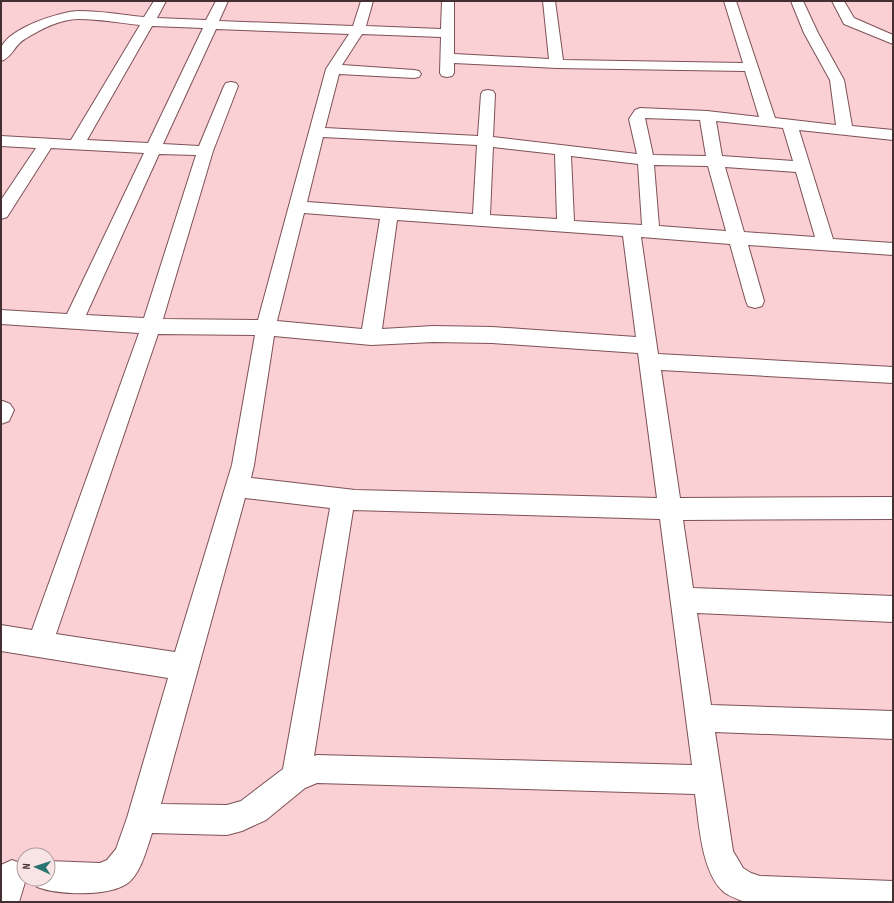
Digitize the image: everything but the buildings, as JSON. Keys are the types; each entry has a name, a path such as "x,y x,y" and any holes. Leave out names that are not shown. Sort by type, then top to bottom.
{"street":[{"path":"78,15 90,1"},
{"path":"76,145 160,1"},
{"path":"74,320 222,1"},
{"path":"56,876 100,878 117,872 128,858 142,818 243,465 266,328 333,69 358,30 366,1"},
{"path":"447,74 448,1"},
{"path":"549,1 557,64"},
{"path":"730,1 769,123"},
{"path":"797,1 811,33 837,80 845,130"},
{"path":"838,1 849,21 893,40"},
{"path":"1,57 16,38 33,28 56,19 78,15 149,21 447,33"},
{"path":"880,35 893,26"},
{"path":"447,58 557,64 751,67"},
{"path":"333,69 414,74"},
{"path":"40,643 151,326 205,151 231,86"},
{"path":"480,220 488,94"},
{"path":"893,119 885,137 845,130 707,116 640,113 636,119 646,160 641,231 648,353 718,852 729,876 744,888 760,891 893,897"},
{"path":"707,116 715,161 754,301"},
{"path":"790,125 826,244"},
{"path":"317,132 485,141 646,160 715,161 803,167"},
{"path":"1,141 205,151"},
{"path":"1,213 46,144"},
{"path":"563,149 566,226"},
{"path":"297,207 893,249"},
{"path":"371,337 389,214"},
{"path":"1,316 151,326 266,328 371,337 433,334 492,335 648,353 893,375"},
{"path":"237,487 355,500 670,509 893,508"},
{"path":"296,777 343,498"},
{"path":"683,600 893,609"},
{"path":"1,638 184,667"},
{"path":"699,718 893,725"},
{"path":"142,818 227,820 242,816 256,810 296,777 317,769 708,780"}]}
